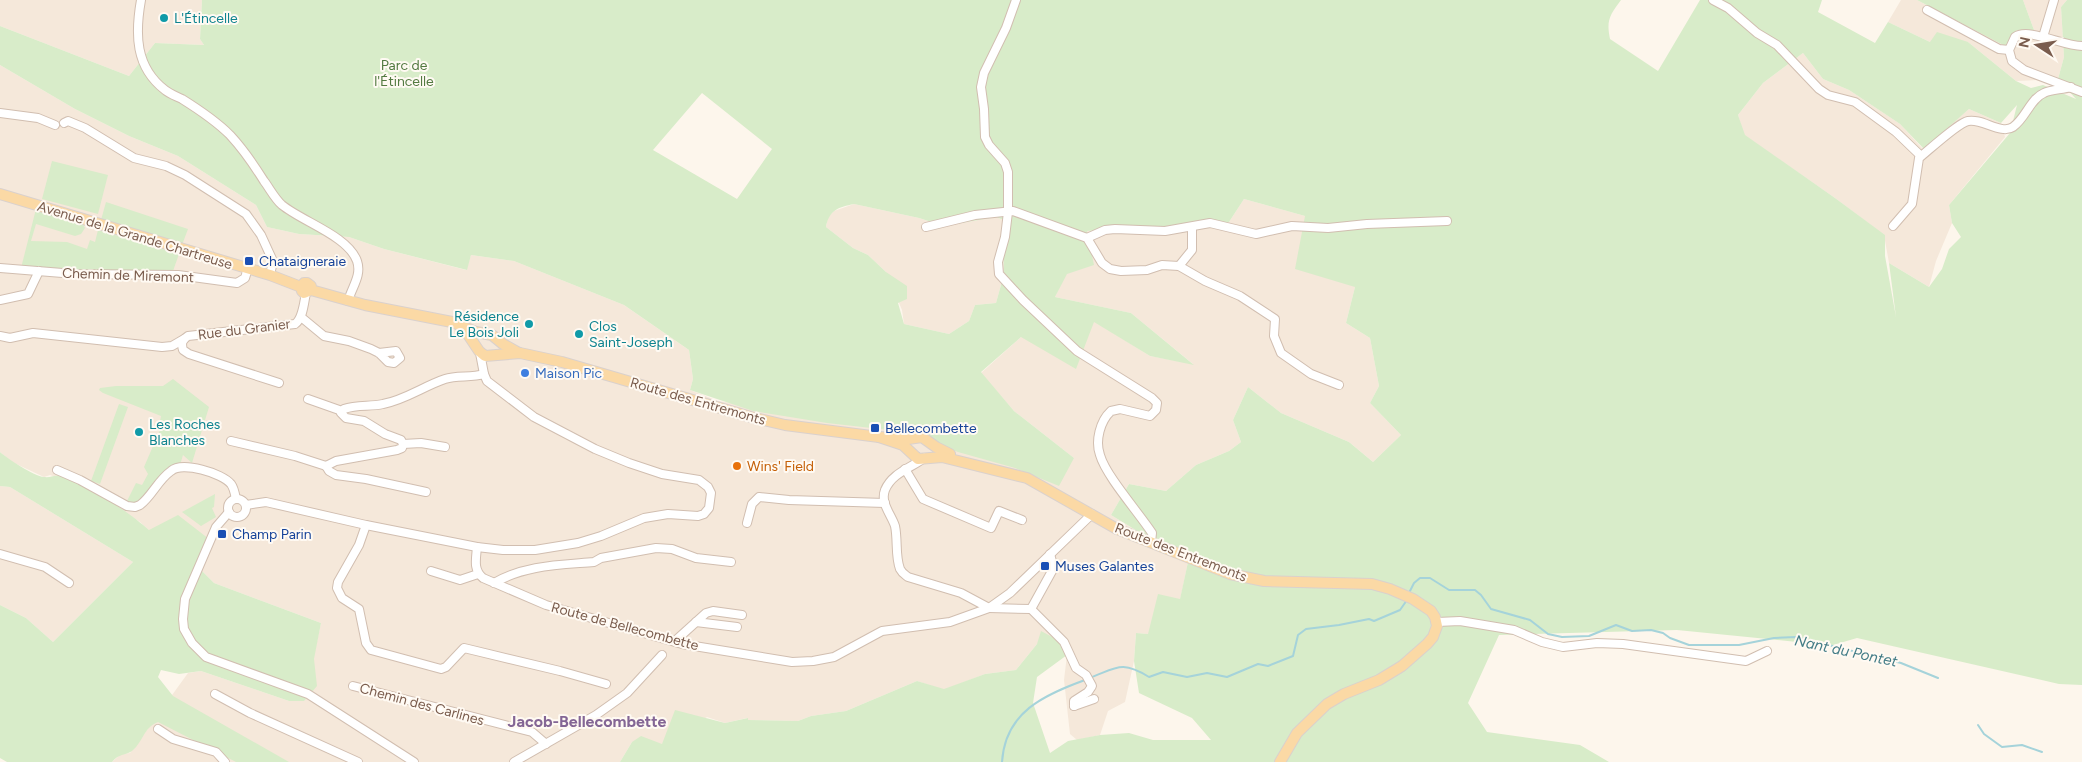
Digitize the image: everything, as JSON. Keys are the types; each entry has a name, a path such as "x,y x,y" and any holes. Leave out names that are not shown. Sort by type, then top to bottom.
{"main road":[{"name":"Avenue de la Grande Chartreuse","path":"0,194 270,275"},
{"name":"Route des Entremonts","path":"270,275 306,290 452,322 492,335 498,341 520,353"},
{"path":"463,327 479,351"},
{"path":"479,351 480,338 486,334"},
{"path":"494,355 500,346 498,341"},
{"name":"Route des Entremonts","path":"479,351 487,357 520,353 562,362 751,418 794,426 879,437 915,439 922,437 930,443 977,466"},
{"name":"Route des Entremonts","path":"879,437 903,445 916,458 942,457 1027,478 1117,529 1230,574 1252,579 1291,583 1372,584 1413,599 1431,611 1437,622"},
{"path":"911,453 911,443 915,439"},
{"path":"926,458 932,449 930,443"},
{"path":"1280,762 1289,744 1315,714 1344,694 1379,680 1402,666 1428,644 1436,631 1437,622"}],"street":[{"path":"141,0 137,26 138,40 141,58 152,76 166,91 217,123 230,135 280,204 350,248 358,262 359,271 348,300"},
{"path":"1016,0 1006,28 984,73 981,87 985,138 1007,168 1008,212 1005,237 998,262 999,274 1077,351 1157,403 1156,410 1150,416 1120,409 1111,411 1103,421 1098,443 1100,457 1152,533 1151,542"},
{"path":"1713,0 1728,8 1757,33 1777,45 1820,89 1828,95 1855,102 1896,132 1921,156"},
{"path":"2043,37 2054,0"},
{"path":"1927,10 1999,49 2009,50"},
{"path":"2082,46 2069,46 2027,33 2021,34 2012,41 2009,50 2016,65 2082,92"},
{"path":"1893,226 1912,204 1918,160 1964,122 1975,120 2006,129 2013,127 2024,116 2034,101 2044,93 2071,87"},
{"path":"0,113 38,118 55,124"},
{"path":"64,123 68,121 85,128 119,151 134,158 166,166 185,175 246,214 261,235 272,259 270,275"},
{"path":"926,227 974,215 1008,212 1021,213 1087,238 1102,263 1110,269 1121,271 1147,270 1162,265 1179,266 1205,281 1240,296 1275,319 1274,336 1281,354 1311,374 1339,385"},
{"path":"1087,238 1105,230 1166,231 1210,223 1256,234 1292,226 1328,228 1367,224 1447,221"},
{"path":"1179,266 1192,250 1192,227"},
{"name":"Chemin de Miremont","path":"0,268 90,275 178,275 237,283 245,278 248,268"},
{"path":"0,300 28,294 39,271"},
{"name":"Rue du Granier","path":"279,383 189,354 183,350 181,345 188,336 290,326 299,322 306,290"},
{"path":"300,317 324,336 349,341 378,353"},
{"path":"0,336 10,338 33,333 48,334 162,347 172,346 188,336"},
{"path":"246,504 266,502 366,525 477,547 535,550 558,547 601,536 657,514 698,516 704,514 709,508 711,501 708,487 699,480 662,474 629,463 554,429 534,417 490,383 484,374 479,351"},
{"path":"342,411 356,405 381,405 395,401 451,377 474,377 484,374 494,355"},
{"path":"308,399 342,411 346,418 364,421 385,434 401,440 403,444"},
{"path":"231,441 295,456 326,466 329,471 336,475 366,479 426,492"},
{"path":"403,444 422,443 445,447"},
{"path":"326,466 336,461 397,450 402,448 403,444"},
{"path":"905,469 910,461 911,453"},
{"path":"926,458 905,469 894,478 886,488 884,495 885,503 896,529 899,566 902,573 908,577 961,593 989,608"},
{"path":"57,470 80,480 126,506 135,508 140,505 171,470 182,466 209,473 226,480 232,486 236,499"},
{"path":"905,469 923,499 932,503 991,528 999,511 1022,520"},
{"path":"747,523 752,504 759,497 789,500 885,503"},
{"path":"229,512 236,517 241,516 246,510 246,504 242,500 236,499 229,504 229,512 216,527 185,599 184,629 192,643 206,656 308,694 414,762"},
{"name":"Route de Bellecombette","path":"478,574 546,606 674,641 792,662 813,661 834,656 882,631 950,622 989,608 1010,593 1092,514"},
{"path":"366,525 359,545 338,582 337,588 342,598 359,609 366,643 371,650 441,669 446,667 464,648 606,684"},
{"path":"431,571 460,580 478,574 476,565 477,547"},
{"path":"494,583 517,572 536,567 594,562 601,558 656,548 672,549 696,558 731,562"},
{"path":"0,554 45,567 69,583"},
{"path":"1050,554 1053,566 1052,571 1031,609 1064,642 1076,668 1088,678 1092,689 1074,701 1073,704 1076,706 1094,699"},
{"name":"Route de Bellecombette","path":"989,608 1031,609"},
{"path":"674,641 706,613 713,611 742,615"},
{"name":"Route de Bellecombette","path":"696,622 737,627"},
{"path":"1437,622 1460,622 1514,630 1542,642 1563,646 1597,643 1623,644 1746,661 1766,651"},
{"path":"514,762 628,693 662,655"},
{"name":"Chemin des Carlines","path":"353,686 532,732 546,744"},
{"path":"215,694 258,717 358,762"},
{"path":"158,729 173,739 216,752 226,762"}],"shaded area":[{"path":"0,0 202,0 200,39 204,45 155,43 129,76 0,26"},
{"path":"1901,0 1917,0 2005,46 2017,30 2034,30 2023,0 2067,0 2061,7 2064,57 2058,79 2016,81 1968,42 1930,42 1888,22"},
{"path":"1803,53 1823,79 1849,90 1900,124 1923,149 1969,109 2001,123 2005,137 1949,205 1952,223 1936,261 1929,287 1889,263 1884,235 1835,198 1744,135 1738,115 1763,83"},
{"path":"0,65 75,109 129,136 178,156 256,205 267,227 299,234 349,237 384,249 466,270 471,255 514,261 624,305 689,350 693,379 690,390 718,401 924,430 1074,458 1014,411 981,373 1021,337 1094,321 1150,356 1193,364 1131,313 1055,297 1087,231 1229,222 1244,199 1305,216 1355,287 1346,323 1370,338 1379,386 1370,403 1401,435 1373,462 1349,442 1281,413 1248,387 1233,420 1241,442 1229,451 1196,465 1166,491 1129,484 1111,515 1188,562 1180,600 1148,634 1136,633 1134,661 1125,702 1108,711 1100,735 1077,740 1070,734 1064,680 1067,655 1037,644 1016,670 985,674 944,690 917,681 846,711 811,716 798,721 748,720 747,718 725,723 707,717 662,744 632,742 620,762 112,762 121,754 130,753 188,673 201,671 289,701 304,701 321,623 214,583 197,566 163,543 140,522 90,489 50,475 44,477 12,462 0,452"},
{"path":"854,204 919,218 944,226 996,217 1006,221 1003,241 1004,274 996,303 975,305 969,321 949,334 904,324 902,310 886,272 868,255 853,248 826,227 828,217 834,211"},
{"path":"0,486 10,487 133,562 53,642 26,618 0,605"}],"green space":[{"name":"Parc de l'Étincelle","path":"202,0 1621,0 1610,18 1608,27 1610,39 1658,71 1700,0 1822,0 1818,12 1875,43 1888,22 1930,42 1937,32 1968,42 2016,81 2031,88 2043,85 2076,99 2058,79 2064,57 2061,7 2067,0 2082,0 2082,685 2059,684 1857,638 1816,650 1797,642 1677,630 1499,635 1468,703 1487,732 1580,745 1609,762 620,762 632,742 641,736 662,744 675,710 725,723 748,718 748,720 798,721 811,716 846,711 917,681 944,689 985,674 1016,670 1037,644 1041,631 1058,640 1067,655 1037,677 1033,703 1050,753 1068,741 1100,735 1129,733 1153,740 1211,740 1192,718 1139,693 1134,661 1136,633 1148,634 1158,594 1180,599 1188,562 1111,515 1129,484 1166,491 1196,465 1229,451 1241,442 1233,420 1248,387 1281,413 1349,442 1373,462 1401,435 1370,403 1379,386 1370,338 1346,323 1355,287 1295,269 1305,216 1244,199 1229,222 1087,231 1094,265 1067,274 1055,297 1131,313 1194,365 1150,356 1094,322 1076,369 1021,337 981,372 1014,411 1074,458 1059,486 1015,468 958,452 907,432 827,423 753,411 690,390 693,379 689,350 624,305 514,261 471,255 467,270 384,249 349,237 299,234 267,227 256,205 178,156 129,136 75,109 0,65 0,26 129,76 155,43 204,45 200,39","holes":["1803,53 1823,79 1849,90 1900,124 1924,149 1969,109 2001,123 2017,105 2010,133 1949,205 1952,223 1961,237 1949,249 1942,269 1929,287 1889,263 1896,317 1885,256 1885,235 1745,135 1738,115 1763,83","702,93 772,149 737,199 653,150","854,204 919,218 944,226 996,217 1006,221 1003,241 1004,274 996,303 975,305 969,321 949,334 904,324 898,303 907,299 907,286 886,272 868,255 853,248 826,227 832,213 839,208"]},
{"path":"1917,0 2023,0 2034,30 2017,30 2005,46"},
{"path":"52,161 108,175 98,214 42,199"},
{"path":"106,202 188,229 182,245 101,220"},
{"path":"36,209 83,224 85,228 81,234 75,236 36,224 31,241 67,242 87,249 90,240 95,242 98,230 179,254 173,271 79,272 21,268"},
{"path":"173,379 209,407 192,463 183,455 180,465 172,467 160,476 145,495 133,505 126,503 136,483 142,485 148,474 144,467 160,430 161,416 99,390 100,388 116,386 163,386"},
{"path":"119,404 128,407 100,484 91,481"},
{"path":"0,452 34,474 47,477 63,476 85,486 120,508 149,530 178,515 209,539 197,566 214,583 321,623 314,659 317,686 304,701 289,701 201,671 179,674 161,670 158,677 173,696 289,762 236,762 158,722 146,731 132,751 117,757 112,762 7,762 0,758 0,605 26,618 53,642 133,562 10,487 0,486"},
{"path":"215,494 214,507 212,508 216,517 201,526 182,512"}],"waterway":[{"name":"Nant du Pontet","path":"1409,593 1414,583 1420,578 1430,578 1449,590 1475,590 1491,609 1530,620 1548,634 1562,637 1589,636 1616,625 1632,631 1651,630 1663,633 1670,638 1689,645 1739,645 1774,638 1796,637 1901,663 1938,678"},
{"name":"Nant du Pontet","path":"1089,678 1119,667 1132,669 1149,677 1163,672 1187,677 1207,673 1227,677 1258,664 1268,666 1293,656 1298,635 1306,629 1369,619 1374,621 1400,610 1407,600"},
{"name":"Nant du Pontet","path":"1002,762 1010,730 1029,708 1055,692 1085,680"},
{"name":"Nant du Pontet","path":"1978,725 1984,734 2002,747 2022,745 2042,752"}],"place":[{"name":"L'Étincelle","path":"164,18"},
{"name":"Chataigneraie","path":"249,261"},
{"name":"Résidence Le Bois Joli","path":"529,324"},
{"name":"Clos Saint-Joseph","path":"579,334"},
{"name":"Maison Pic","path":"525,373"},
{"name":"Bellecombette","path":"875,428"},
{"name":"Les Roches Blanches","path":"139,432"},
{"name":"Wins' Field","path":"737,466"},
{"name":"Champ Parin","path":"222,534"},
{"name":"Muses Galantes","path":"1045,566"}],"district":[{"name":"Jacob-Bellecombette","path":"587,721"}]}
